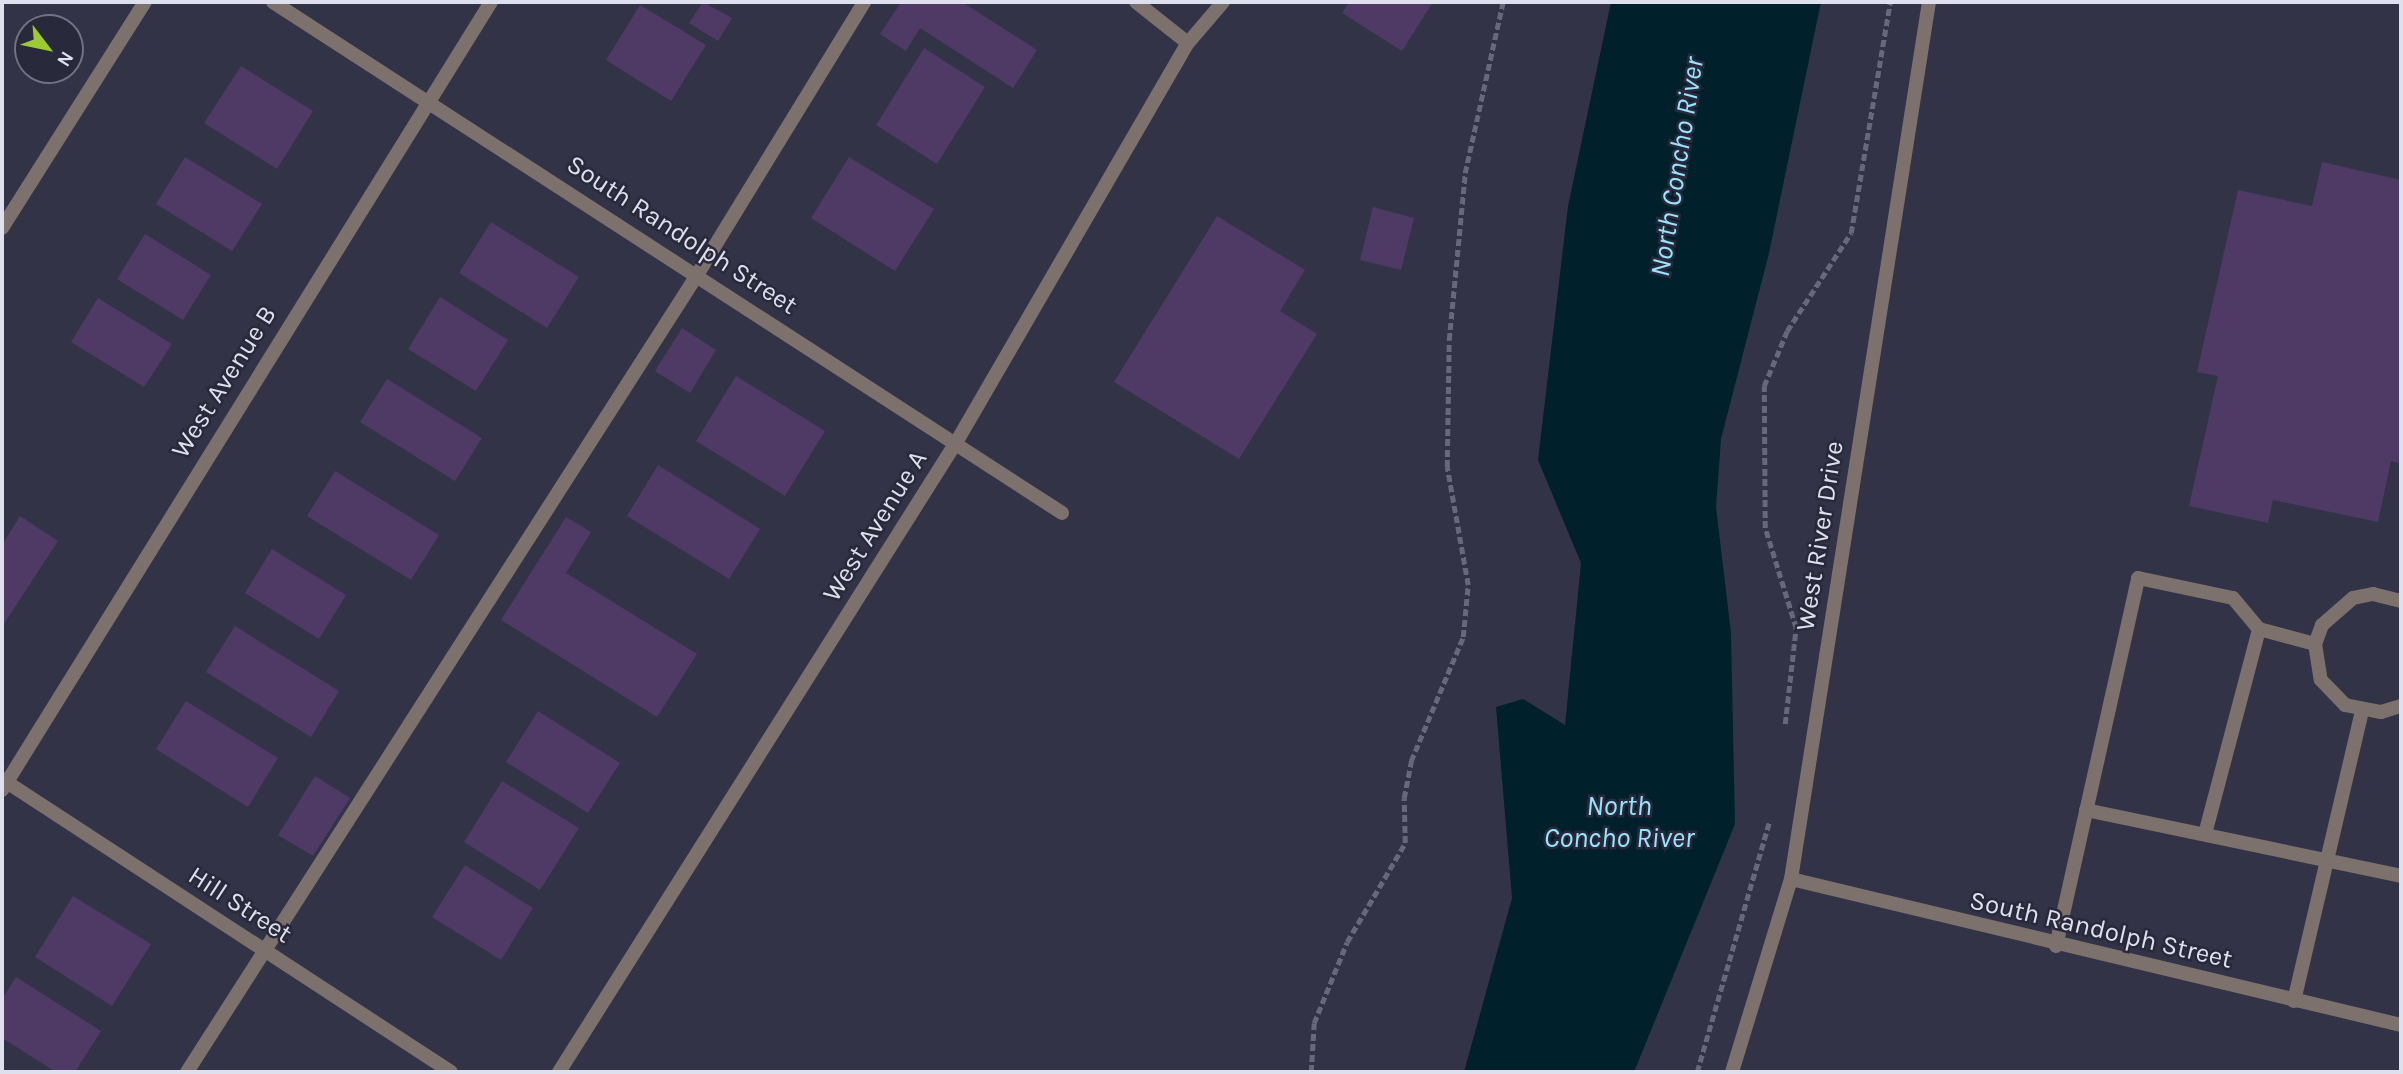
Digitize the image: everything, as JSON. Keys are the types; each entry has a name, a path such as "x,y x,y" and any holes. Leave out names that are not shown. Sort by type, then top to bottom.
{"street":[{"path":"2,228 145,2"},
{"name":"South Randolph Street","path":"273,2 957,442 1062,513"},
{"name":"West Avenue B","path":"4,784 426,100 491,2"},
{"path":"187,1072 697,275 864,2"},
{"path":"1136,2 1188,43"},
{"name":"West Avenue A","path":"559,1072 957,442 1188,43 1223,2"},
{"name":"West River Drive","path":"1732,1072 1791,879 1929,2"},
{"path":"2056,946 2138,578 2233,598 2259,629 2315,644"},
{"path":"2401,601 2373,594 2353,598 2322,625 2315,644 2320,680 2338,699 2362,711 2401,706"},
{"path":"2205,834 2259,629"},
{"path":"2294,1001 2362,711"},
{"name":"Hill Street","path":"4,784 451,1072"},
{"path":"2086,810 2401,876"},
{"name":"South Randolph Street","path":"1791,879 2056,946 2401,1026"}],"path":[{"path":"1311,1072 1314,1023 1347,943 1405,843 1404,798 1411,761 1463,637 1468,585 1447,467 1450,340 1465,173 1503,2"},
{"path":"1784,732 1796,628 1765,528 1764,386 1787,331 1850,233 1890,2"},
{"path":"1697,1072 1774,808"}],"water":[{"name":"North Concho River","path":"1611,2 1821,2 1769,253 1721,439 1716,507 1731,633 1735,824 1634,1072 1464,1072 1512,898 1496,707 1523,699 1565,725 1581,563 1538,460 1568,206"}],"building":[{"path":"703,2 732,18 718,41 689,23"},
{"path":"901,2 962,2 1037,50 1013,88 920,28 906,51 880,34"},
{"path":"1349,2 1433,2 1402,51 1342,13"},
{"path":"640,5 706,45 671,101 606,60"},
{"path":"924,48 985,87 937,164 876,125"},
{"path":"241,66 313,111 277,169 204,123"},
{"path":"185,157 262,204 232,251 156,204"},
{"path":"849,157 934,209 895,271 811,218"},
{"path":"2322,162 2401,180 2401,464 2391,461 2378,522 2273,500 2268,523 2189,506 2218,376 2197,372 2238,190 2312,206"},
{"path":"1373,207 1414,218 1401,270 1360,260"},
{"path":"1217,216 1305,270 1280,311 1317,334 1239,459 1114,382"},
{"path":"491,222 579,277 547,328 459,273"},
{"path":"145,234 211,275 183,320 117,279"},
{"path":"440,297 508,340 476,391 408,349"},
{"path":"98,298 172,344 144,387 71,342"},
{"path":"682,328 716,350 690,393 655,371"},
{"path":"736,376 825,431 785,496 696,441"},
{"path":"387,379 482,438 455,481 360,422"},
{"path":"658,465 760,529 729,579 627,516"},
{"path":"335,471 439,535 411,580 307,516"},
{"path":"20,516 58,541 2,627 2,545"},
{"path":"566,517 591,532 566,573 697,654 657,717 501,620"},
{"path":"272,549 346,595 319,639 245,593"},
{"path":"235,626 339,691 311,737 206,672"},
{"path":"186,701 278,758 248,807 156,749"},
{"path":"538,711 620,763 588,813 506,762"},
{"path":"315,776 350,798 313,856 278,835"},
{"path":"502,781 579,828 540,890 464,842"},
{"path":"465,865 533,908 501,960 432,917"},
{"path":"73,896 151,944 112,1006 35,957"},
{"path":"16,977 101,1031 75,1072 56,1072 2,1038 2,999"}]}
